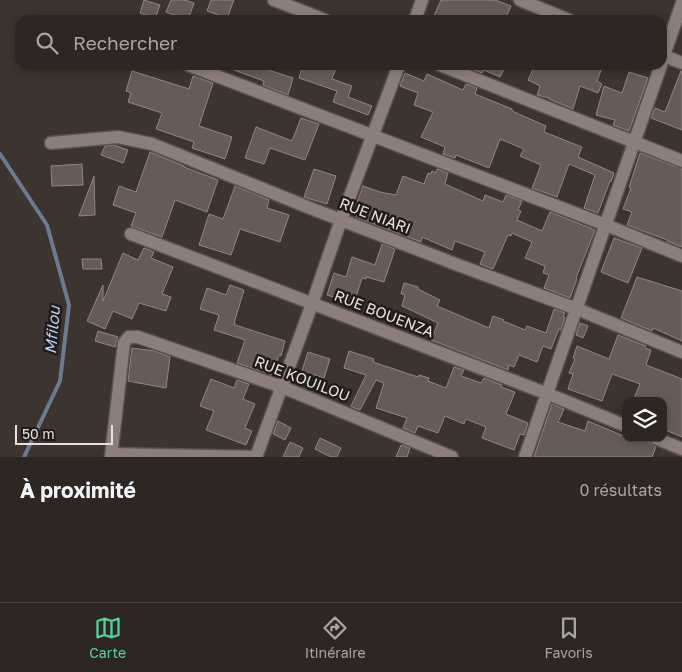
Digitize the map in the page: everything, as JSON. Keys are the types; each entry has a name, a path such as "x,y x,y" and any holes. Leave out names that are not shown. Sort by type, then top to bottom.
{"street":[{"path":"274,0 312,15"},
{"path":"417,15 422,0"},
{"path":"520,0 557,15"},
{"path":"667,45 682,3"},
{"path":"667,60 682,63"},
{"path":"201,70 682,256"},
{"path":"111,456 256,457 341,220 398,70"},
{"path":"453,70 682,161"},
{"path":"525,457 658,70"},
{"name":"RUE NIARI","path":"51,143 118,137 152,144 341,220 577,309 682,352"},
{"name":"RUE BOUENZA","path":"130,234 548,394 622,424"},
{"name":"RUE KOUILOU","path":"111,456 124,342 129,337 138,337 282,387 452,457"},
{"path":"665,442 682,449"}],"building":[{"path":"144,0 160,5 156,15 140,13"},
{"path":"171,0 185,0 194,3 190,15 174,15 166,12"},
{"path":"211,0 234,0 228,15 218,15 207,11"},
{"path":"441,0 495,0 511,6 507,15 434,15"},
{"path":"234,70 268,70 293,78 288,95 263,85 264,81"},
{"path":"301,70 335,70 332,79 352,86 348,97 372,106 368,115 333,102 337,91 299,78"},
{"path":"484,70 504,70 500,77"},
{"path":"533,70 601,70 597,81 602,84 598,93 580,86 573,109 549,98 537,95 540,86 528,80"},
{"path":"132,71 189,89 193,76 213,83 199,126 232,137 225,159 192,148 194,142 156,129 162,113 128,102 131,93 126,91"},
{"path":"681,71 682,130 651,118 655,108 665,112"},
{"path":"629,72 648,78 629,131 613,125 615,120 596,115 604,86 622,93"},
{"path":"405,73 424,81 427,74 463,90 466,84 477,88 475,94 512,109 512,111 546,126 544,132 582,147 578,157 614,173 598,213 584,208 595,175 569,164 557,197 532,188 541,165 520,156 524,149 500,139 489,168 456,155 455,158 443,154 445,147 421,137 433,112 414,105 418,93 400,86"},
{"path":"301,118 319,124 305,160 270,148 264,164 245,158 256,127 292,141"},
{"path":"114,145 128,150 123,163 101,155 105,146"},
{"path":"150,152 218,180 207,212 175,200 162,237 131,226 136,213 113,205 119,186 136,192"},
{"path":"640,153 682,169 682,247 627,225 632,212 623,209 631,188 629,187"},
{"path":"82,164 83,185 52,186 51,166"},
{"path":"314,169 336,176 327,204 304,197"},
{"path":"437,169 448,173 445,184 483,201 485,195 503,202 506,195 522,201 518,210 521,211 517,220 542,231 550,212 595,230 570,298 544,288 549,275 543,273 545,266 525,258 532,242 512,233 511,236 508,235 493,269 480,264 485,252 455,241 452,250 422,237 421,242 356,217 358,209 355,208 363,186 396,195 403,176 424,184 428,173 431,174 432,171 436,173"},
{"path":"94,176 95,215 79,216"},
{"path":"235,186 269,200 267,208 289,215 280,242 240,229 231,255 199,245 209,214 223,219"},
{"path":"614,238 642,248 628,283 601,272"},
{"path":"382,244 395,249 384,282 366,277 366,279 362,278 354,303 327,295 334,273 346,277 352,257 375,265"},
{"path":"144,248 154,252 151,258 173,267 162,294 171,297 166,311 139,303 132,319 113,311 105,329 87,321 103,285 103,301 123,253 138,260"},
{"path":"82,259 101,259 102,269 83,269"},
{"path":"637,277 682,291 682,341 653,328 652,331 621,318"},
{"path":"404,283 418,287 418,289 440,300 437,306 489,328 493,316 525,330 527,326 546,333 554,309 565,313 563,317 565,317 561,330 559,329 551,349 543,346 537,362 519,355 514,367 509,365 508,370 431,340 438,323 402,306 405,295 401,294"},
{"path":"230,285 244,290 235,325 285,341 281,356 279,355 272,375 237,363 245,340 214,330 219,315 200,309 207,288 226,295"},
{"path":"580,323 588,326 583,338 576,335"},
{"path":"98,331 118,337 115,347 95,341"},
{"path":"618,335 646,346 645,348 651,350 646,365 682,379 682,437 667,431 667,397 635,397 640,384 612,374 602,401 568,389 573,374 569,373 575,359 573,358 577,346 609,359"},
{"path":"132,348 155,351 170,357 166,388 128,381"},
{"path":"349,351 374,359 373,362 418,377 419,375 429,378 428,381 446,388 454,367 464,370 461,376 481,383 484,378 502,385 501,387 515,392 506,414 528,423 524,435 520,434 514,450 482,438 486,427 466,419 464,424 445,416 438,433 418,426 415,433 403,428 407,418 376,408 384,383 376,380 360,410 352,407 366,375 344,368"},
{"path":"308,352 330,359 324,378 302,371"},
{"path":"211,379 234,388 237,380 249,384 243,399 255,404 245,428 252,431 246,445 206,430 214,411 200,406"},
{"path":"552,404 564,409 558,422 585,431 588,421 622,435 622,442 648,442 656,447 652,457 534,457"},
{"path":"278,421 291,428 285,440 273,434"},
{"path":"320,438 341,448 337,457 331,457 315,449"},
{"path":"290,442 303,448 299,457 283,457"},
{"path":"401,445 410,448 407,457 396,457"}],"waterway":[{"name":"Mfilou","path":"0,154 47,225 69,305 60,381 24,457"}]}
